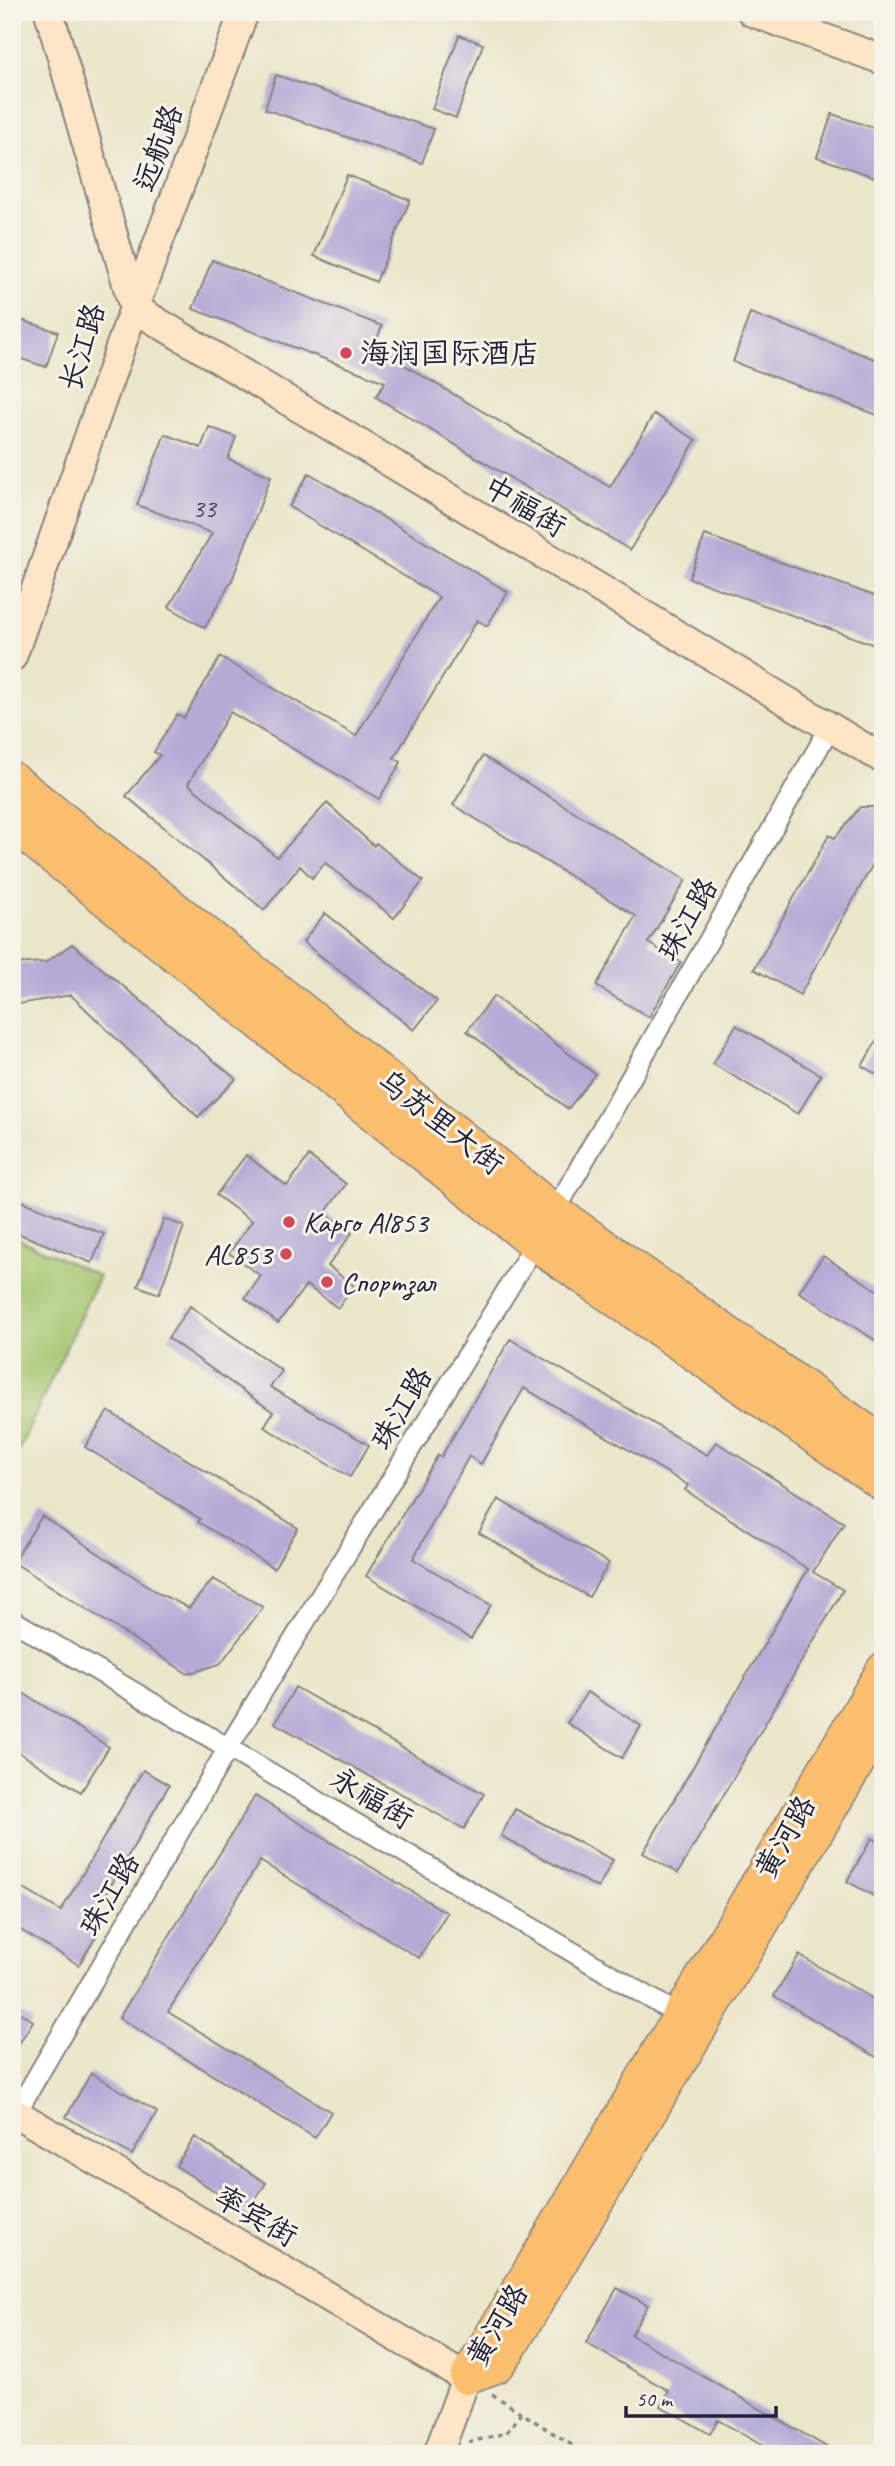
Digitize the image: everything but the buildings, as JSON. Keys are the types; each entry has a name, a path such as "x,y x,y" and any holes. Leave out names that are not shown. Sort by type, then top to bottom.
{"highway":[{"name":"乌苏里大街","path":"12,781 546,1228 883,1445"},
{"name":"乌苏里大街","path":"12,822 883,1482"}],"main road":[{"name":"黄河路","path":"466,2378 496,2367 509,2350 883,1669"},
{"name":"黄河路","path":"691,2022 883,1721"}],"street":[{"name":"长江路","path":"12,657 134,308 49,12"},
{"name":"远航路","path":"134,308 244,12"},
{"path":"752,12 883,60"},
{"name":"中福街","path":"134,308 883,759"},
{"name":"珠江路","path":"14,2112 228,1748 546,1228 830,729"},
{"name":"永福街","path":"12,1620 691,2022"},
{"name":"率宾街","path":"14,2112 466,2378"},
{"path":"438,2454 466,2378"}],"path":[{"path":"466,2378 586,2454"},
{"path":"470,2454 470,2442 506,2434 522,2413"}],"green space":[{"path":"12,1236 99,1276 12,1465"}],"place":[{"name":"海润国际酒店","path":"346,353"},
{"name":"Карго Al853","path":"289,1222"},
{"name":"AL853","path":"286,1254"},
{"name":"Спортзал","path":"327,1282"}]}
